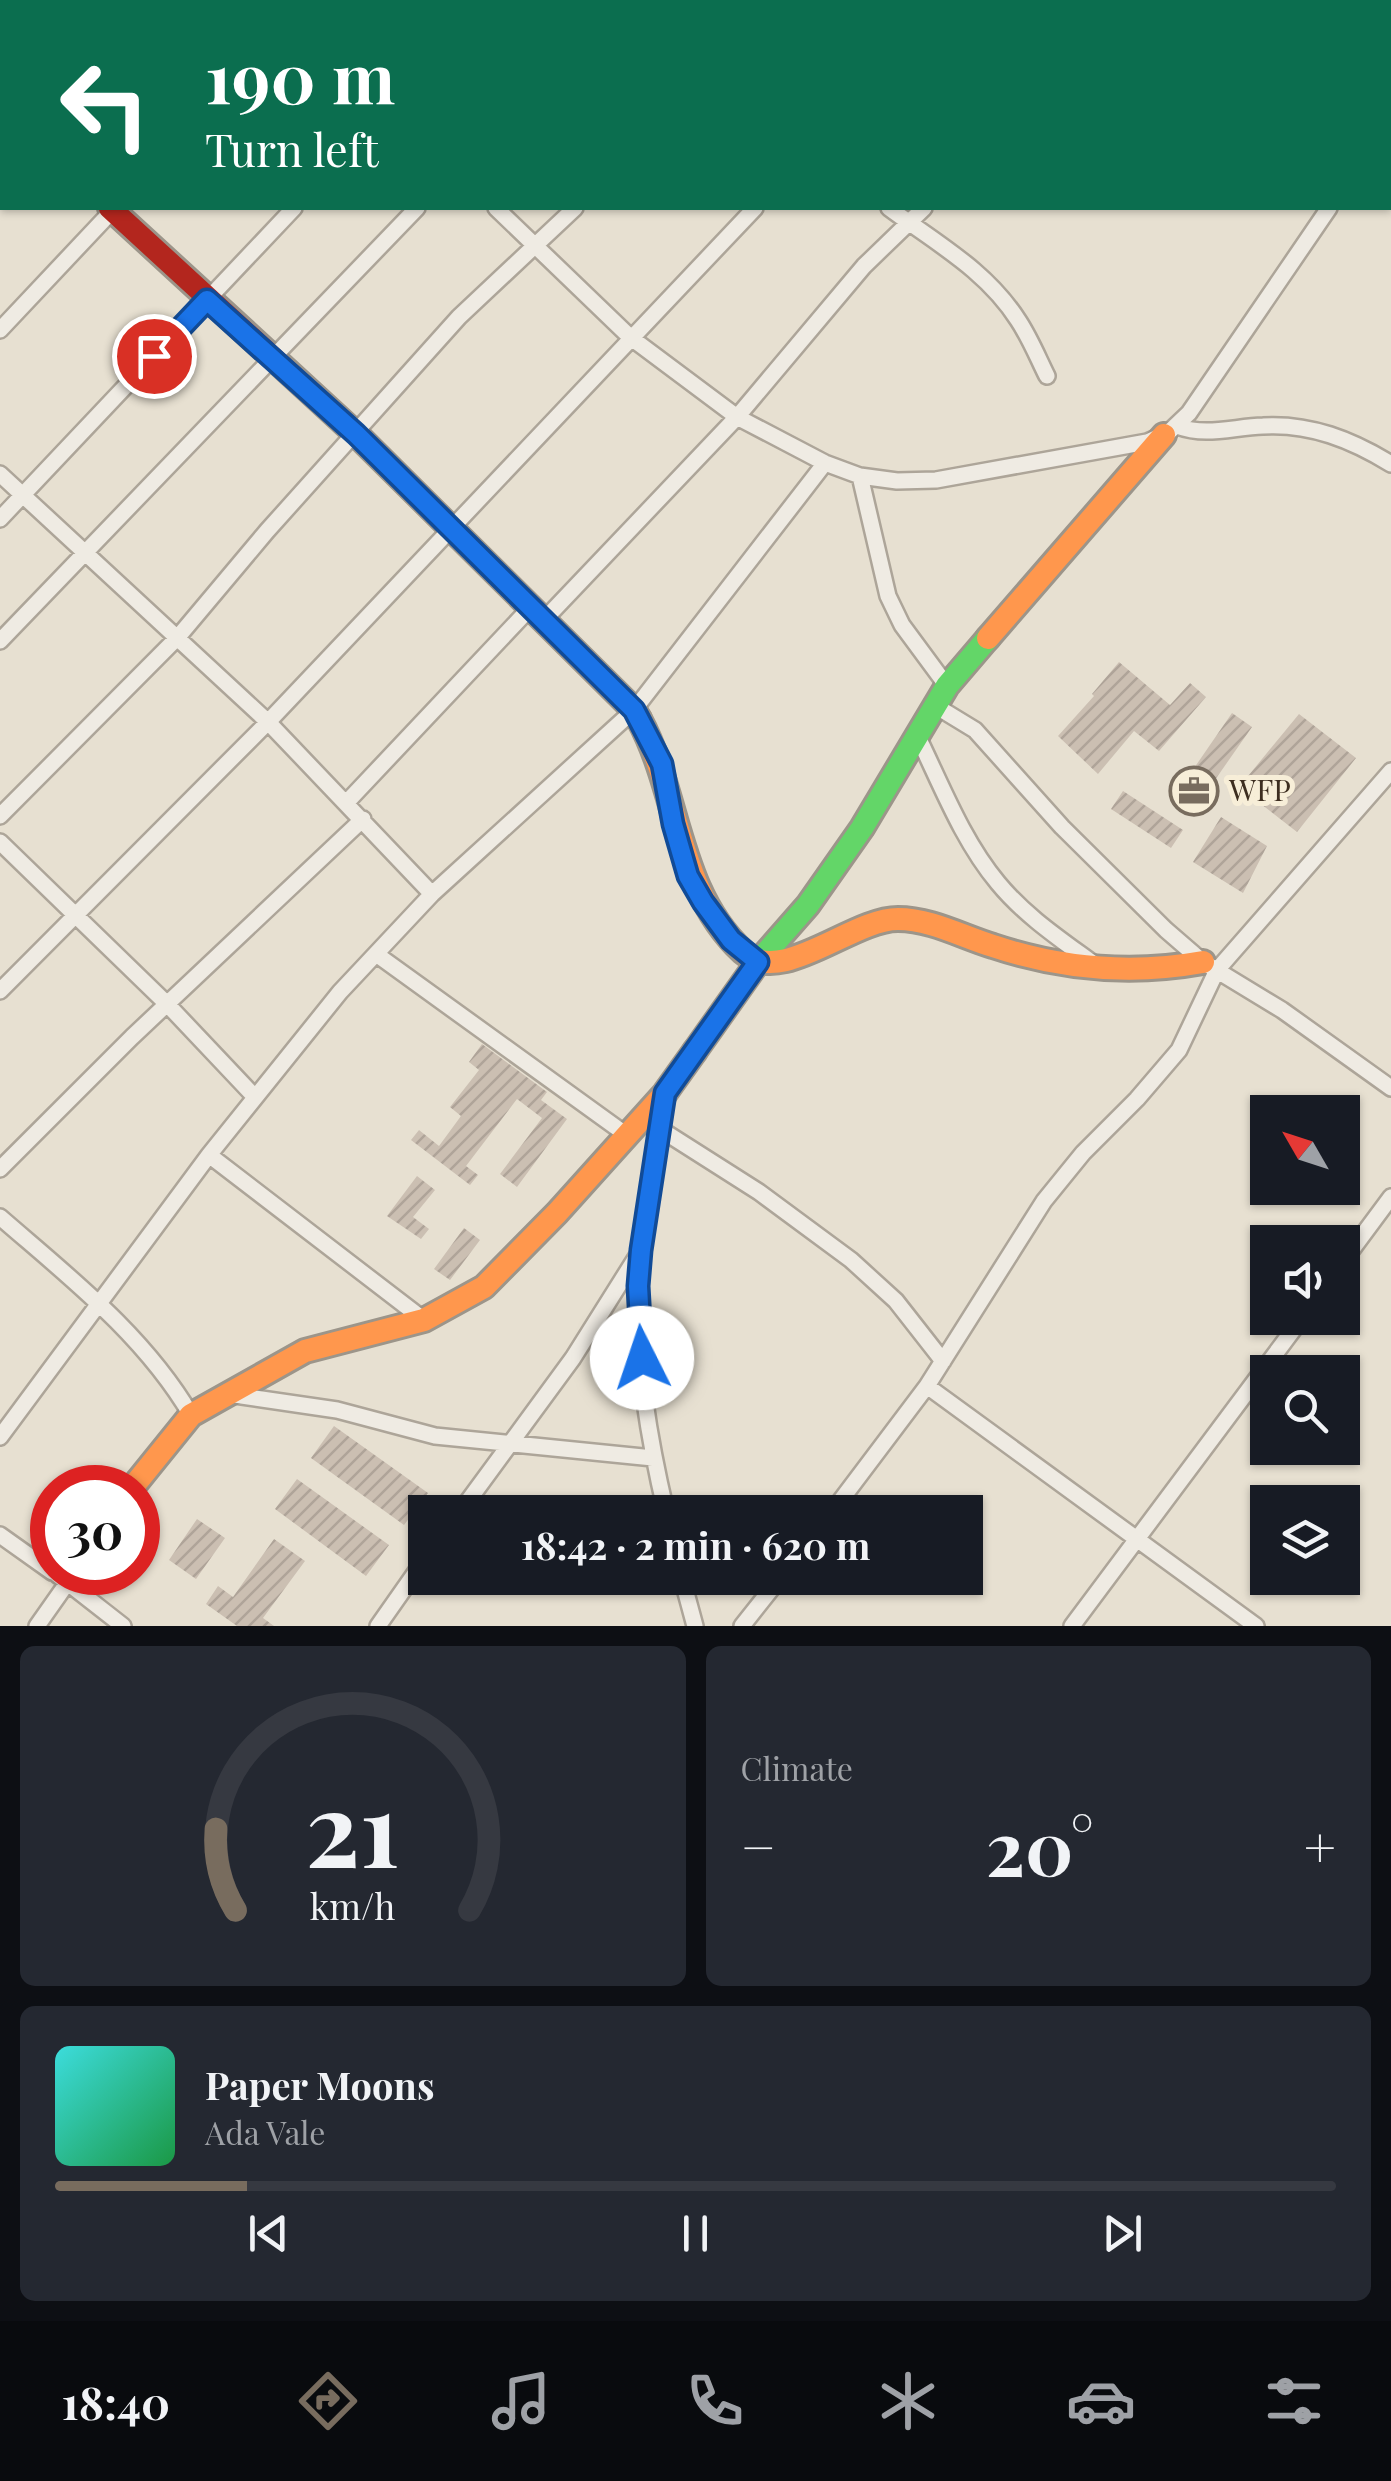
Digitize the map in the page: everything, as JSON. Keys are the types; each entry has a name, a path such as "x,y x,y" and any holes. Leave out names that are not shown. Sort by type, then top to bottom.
{"street":[{"path":"0,330 110,210"},
{"path":"112,210 356,434 634,710 662,764 688,876 731,940 758,962 776,963 851,929 875,921 900,919 938,927 1030,958 1101,970 1210,966"},
{"path":"0,519 292,210"},
{"path":"0,641 415,210"},
{"path":"498,210 630,337 737,417 860,476 897,481 936,480 1131,445 1170,430 1200,432 1260,426 1315,430 1347,441 1391,464"},
{"path":"0,816 178,637 459,317 572,210"},
{"path":"0,991 268,722 753,210"},
{"path":"893,210 953,252 999,294 1020,322 1047,376"},
{"path":"347,802 737,417 854,278 922,210"},
{"path":"150,1465 190,1415 305,1350 424,1320 484,1287 628,1136 665,1093 758,962 808,906 852,844 941,696 1209,384 1327,210"},
{"path":"0,1437 208,1155 340,992 432,894 634,710 825,462"},
{"path":"0,474 268,722 432,894"},
{"path":"860,476 888,596 941,696 1062,827 1166,930 1210,966 1294,1018 1391,1088"},
{"path":"916,735 964,833 998,883 1034,920 1101,970"},
{"path":"845,1495 926,1386 1044,1201 1083,1153 1169,1064 1188,1036 1210,966 1391,771"},
{"path":"0,1169 363,819"},
{"path":"0,842 167,1004 254,1096"},
{"path":"376,954 628,1136"},
{"path":"662,1495 653,1458 639,1324 641,1250 665,1093"},
{"path":"660,1130 759,1192 851,1260 896,1300 942,1361"},
{"path":"208,1155 424,1320"},
{"path":"1360,1239 1391,1198"},
{"path":"0,1217 98,1303 162,1369 190,1415"},
{"path":"472,1495 573,1358 641,1250"},
{"path":"1072,1626 1289,1335"},
{"path":"926,1386 1256,1626"},
{"path":"228,1394 336,1410 436,1436 653,1458"},
{"path":"0,1535 30,1556"},
{"path":"378,1626 408,1583"},
{"path":"37,1626 60,1595"},
{"path":"90,1595 123,1626"},
{"path":"687,1595 695,1626"},
{"path":"742,1626 767,1595"}],"building":[{"path":"1119,662 1170,705 1190,683 1206,697 1159,751 1134,731 1098,774 1058,736"},
{"path":"1232,713 1252,727 1210,787 1190,774"},
{"path":"1299,714 1356,758 1297,832 1239,787"},
{"path":"1123,791 1183,830 1171,848 1111,809"},
{"path":"1221,817 1267,846 1243,893 1193,862"},
{"path":"482,1044 547,1092 541,1100 567,1119 517,1187 500,1174 542,1118 517,1099 466,1166 478,1175 470,1185 411,1140 419,1130 439,1146 461,1116 450,1107 479,1070 469,1062"},
{"path":"417,1176 435,1190 413,1217 429,1229 421,1239 387,1216"},
{"path":"464,1228 480,1240 450,1280 434,1269"},
{"path":"334,1426 428,1493 408,1495 408,1520 404,1525 311,1458"},
{"path":"297,1479 389,1545 366,1576 275,1509"},
{"path":"197,1519 225,1538 196,1579 169,1560"},
{"path":"274,1539 305,1561 263,1618 274,1626 237,1626 206,1604 218,1586 233,1597"}],"traffic: fast":[{"path":"695,1051 758,962 808,905 862,828 947,686 988,638"}],"traffic: slow":[{"path":"988,638 1164,435"},
{"path":"639,719 704,900 743,952 759,961 797,957 859,929 898,919 923,922 1019,954 1071,965 1123,969 1203,962"},
{"path":"151,1465 191,1415 305,1351 424,1320 484,1287 665,1093 695,1051"}],"traffic: jam":[{"path":"112,210 356,434 639,719"}],"place":[{"name":"WFP","path":"1194,791"}],"route":[{"path":"154,356 207,300 356,434 634,710 647,731 662,764 688,876 731,940 758,962 665,1093 641,1250 638,1286 642,1358"}]}
